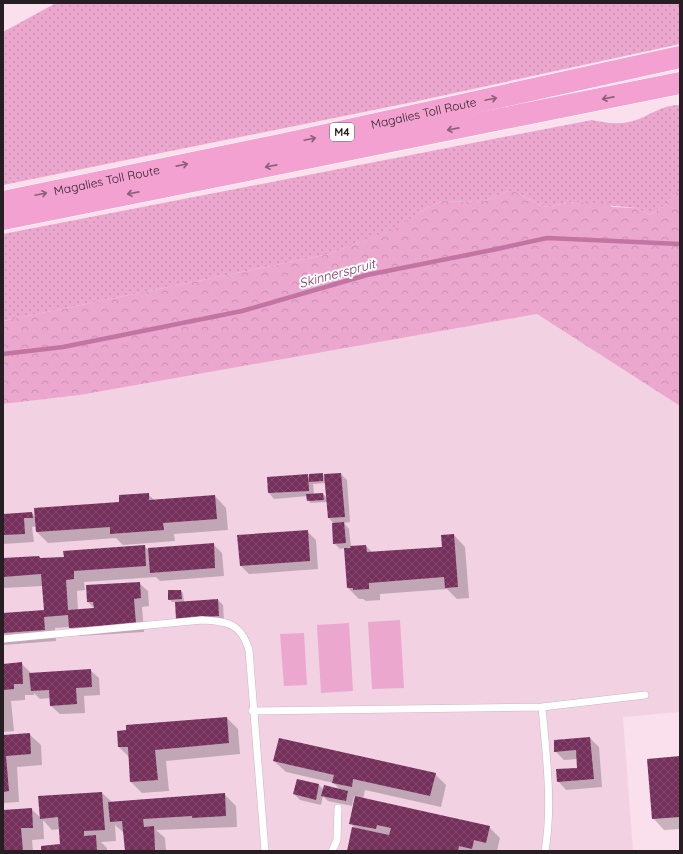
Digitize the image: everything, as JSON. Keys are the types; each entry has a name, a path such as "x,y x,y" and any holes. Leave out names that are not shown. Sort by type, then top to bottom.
{"highway":[{"name":"Magalies Toll Route","path":"3,202 285,144 680,57"},
{"name":"Magalies Toll Route","path":"3,219 680,83"},
{"path":"646,90 680,97"}],"lane":[{"path":"3,639 202,620 221,621 234,626 245,637 249,650 252,711 264,851"},
{"path":"252,711 542,707 645,695"},
{"path":"542,707 549,796 549,826 544,851"},
{"path":"332,851 337,840 338,808"}],"shaded area":[{"path":"537,314 680,406 680,712 623,717 633,851 3,851 3,404 80,395"}],"green space":[{"path":"56,3 680,3 680,44 413,102 3,185 3,32"},
{"path":"673,105 680,105 680,193 676,192 665,205 650,215 636,208 574,202 544,207 514,191 508,191 482,202 443,201 428,207 396,229 329,254 3,321 3,234 592,120 623,123 639,119 655,111"},
{"path":"508,191 514,191 544,207 574,202 608,203 612,207 636,208 650,215 665,205 676,192 680,193 680,406 537,314 80,395 3,404 3,321 329,254 395,229 428,207 443,201 482,202"},
{"path":"400,620 404,688 372,689 368,622"},
{"path":"349,623 353,691 321,693 317,625"},
{"path":"304,633 307,685 284,686 280,634"}],"building":[{"path":"323,473 323,481 309,482 309,474"},
{"path":"341,473 345,517 328,518 324,474"},
{"path":"308,474 309,491 268,493 267,477"},
{"path":"149,493 149,500 215,495 217,519 163,523 164,530 110,534 110,527 36,532 34,508 119,502 119,495"},
{"path":"323,493 324,500 307,501 306,494"},
{"path":"32,512 33,518 24,518 25,534 3,535 3,514"},
{"path":"344,522 346,543 333,544 332,523"},
{"path":"308,530 310,561 240,566 237,535"},
{"path":"454,534 458,587 445,588 444,577 369,583 369,589 353,590 353,588 347,588 344,548 366,545 367,552 442,547 441,535"},
{"path":"214,543 215,568 150,573 148,548"},
{"path":"145,545 146,566 74,571 74,579 66,580 68,610 94,608 93,602 87,602 86,585 140,582 141,598 134,599 136,624 69,628 68,615 44,617 45,630 3,633 3,613 44,610 41,574 3,577 3,558 39,556 40,558 64,557 63,551"},
{"path":"168,590 181,590 182,599 168,600"},
{"path":"218,599 219,616 176,619 175,602"},
{"path":"22,662 23,684 14,684 14,689 3,690 3,664"},
{"path":"91,669 92,687 76,688 77,704 50,706 49,690 31,691 29,673"},
{"path":"227,717 229,743 155,750 158,780 130,782 128,747 118,747 117,731 126,730 126,725"},
{"path":"30,733 31,754 6,756 9,791 3,792 3,735"},
{"path":"590,737 594,779 557,782 556,769 577,768 576,750 554,752 554,740"},
{"path":"279,738 436,773 430,796 353,779 352,787 332,783 334,775 273,761"},
{"path":"680,756 680,817 652,819 647,759"},
{"path":"297,779 319,784 316,800 293,794"},
{"path":"324,785 348,791 346,801 321,796"},
{"path":"102,792 105,830 84,831 84,836 96,835 97,851 41,851 41,846 60,844 58,817 40,819 38,796"},
{"path":"225,793 226,816 192,818 192,816 143,819 144,827 154,826 155,850 125,851 122,821 110,822 108,802"},
{"path":"355,796 490,826 486,843 474,840 472,849 459,846 458,851 347,851 352,827 389,835 391,828 377,825 376,829 349,824"},
{"path":"32,808 33,828 21,828 23,851 3,851 3,810"}],"waterway":[{"name":"Skinnerspruit","path":"3,354 63,347 242,311 367,275 547,238 680,244"}]}
